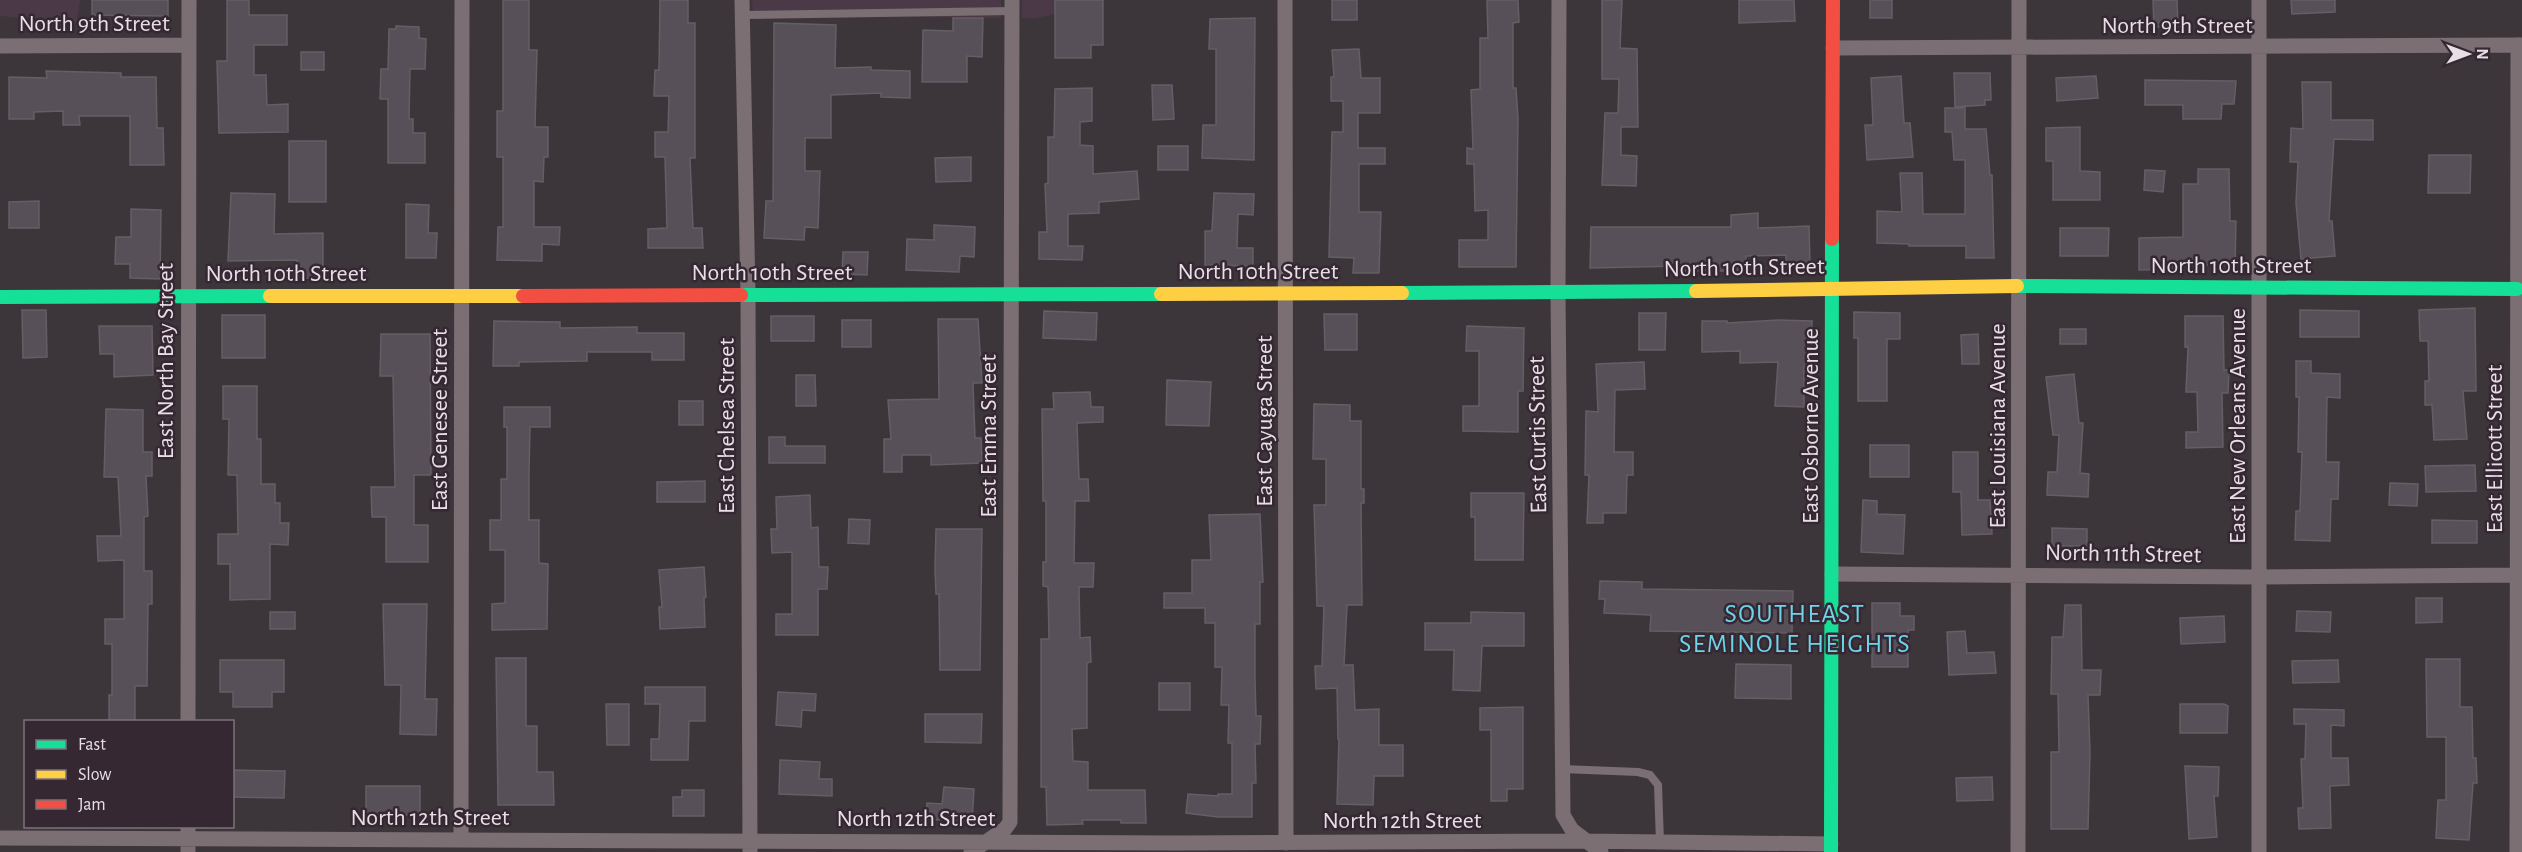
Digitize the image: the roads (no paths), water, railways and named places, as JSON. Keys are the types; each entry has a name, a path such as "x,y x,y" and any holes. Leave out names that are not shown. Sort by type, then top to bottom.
{"street":[{"name":"East North Bay Street","path":"188,720 189,0"},
{"name":"East Genesee Street","path":"461,840 462,0"},
{"name":"East Cayuga Street","path":"1285,0 1286,843"},
{"name":"East Curtis Street","path":"1558,0 1563,815 1572,830 1601,852"},
{"name":"East Osborne Avenue","path":"1831,848 1833,0"},
{"name":"East Louisiana Avenue","path":"2018,852 2019,0"},
{"name":"East New Orleans Avenue","path":"2259,0 2259,852"},
{"name":"East Emma Street","path":"971,852 1005,829 1010,822 1012,6"},
{"name":"East Chelsea Street","path":"742,7 748,294 750,846"},
{"name":"North 9th Street","path":"0,46 188,45"},
{"name":"North 9th Street","path":"1833,48 2260,48 2520,45"},
{"name":"East Ellicott Street","path":"2517,852 2519,575 2517,289 2520,45"},
{"name":"North 10th Street","path":"0,297 1558,293 2020,286 2517,289"},
{"name":"North 11th Street","path":"1832,574 2259,577 2519,575"},
{"name":"North 12th Street","path":"0,838 461,840 750,846 988,841 1177,848 1286,843 1394,848 1585,841 1831,848"}],"lane":[{"path":"742,7 1012,6"},
{"path":"1562,769 1638,772 1650,775 1658,785 1660,842"}],"district":[{"name":"SOUTHEAST SEMINOLE HEIGHTS","path":"1795,628"}]}
